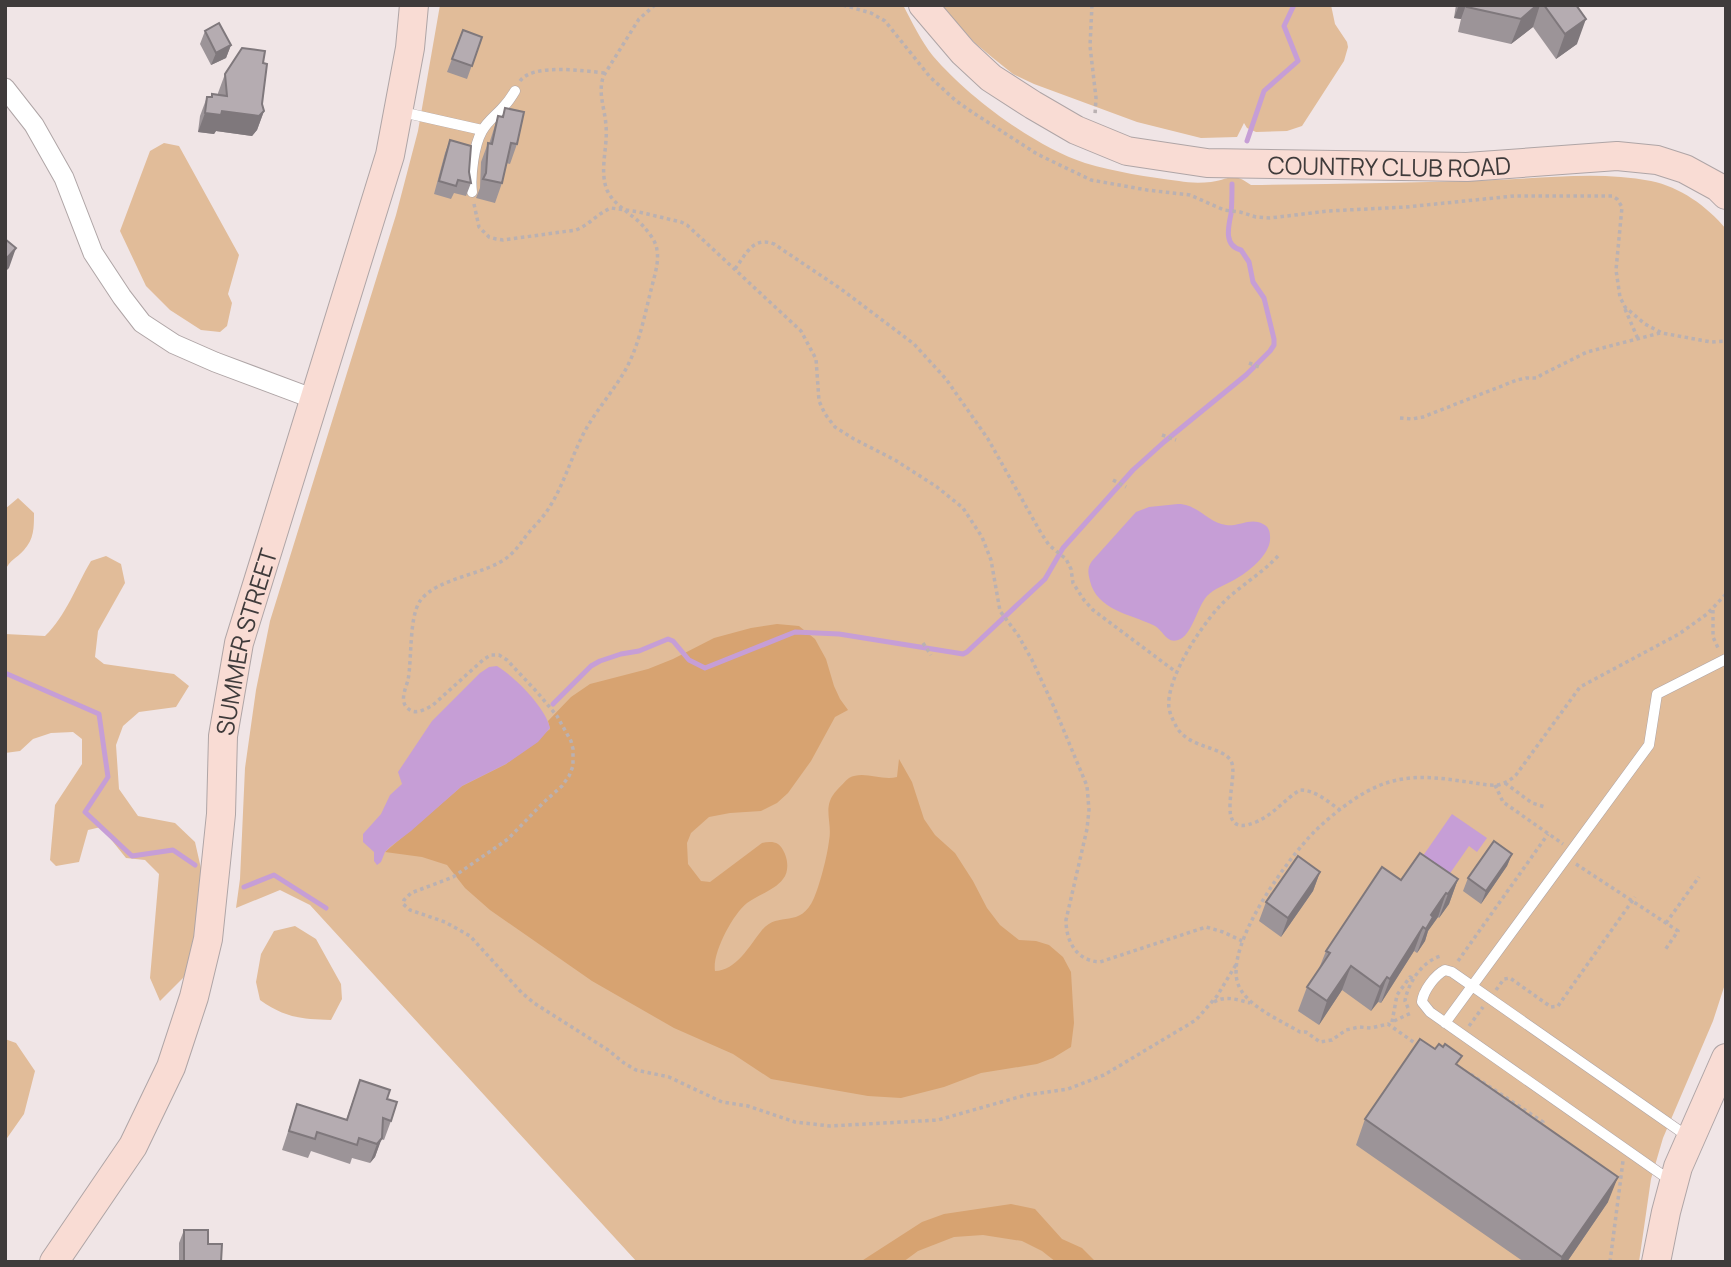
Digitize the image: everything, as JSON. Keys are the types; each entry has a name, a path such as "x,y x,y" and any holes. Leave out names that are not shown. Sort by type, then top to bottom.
{"main road":[{"name":"SUMMER STREET","path":"54,1262 133,1146 171,1067 194,997 208,939 221,814 223,736 239,643 390,155 410,48 414,5"},
{"name":"COUNTRY CLUB ROAD","path":"923,5 963,52 992,78 1076,130 1127,151 1207,163 1467,167 1617,156 1657,160 1685,169 1718,187 1726,195"},
{"path":"1657,1262 1678,1167 1726,1058"}],"street":[{"path":"5,88 34,125 64,178 93,253 142,323 174,344 314,399"}],"lane":[{"path":"472,192 472,173 482,130 515,91"},
{"path":"398,111 482,130"},
{"path":"1445,1023 1649,745 1657,694 1725,660"},
{"path":"1674,1183 1430,1013 1423,1004 1423,995 1438,974 1445,970 1452,972 1690,1138"}],"path":[{"path":"656,5 639,19 605,73 600,92 607,133 603,175 608,194 645,228 655,242 658,252 644,320 627,367 584,432 547,511 516,548 500,562 437,588 427,594 418,605 403,701 406,708 412,711 424,710 484,659 499,655 513,665 557,716 571,741 573,766 562,786 508,839 453,877 411,892 403,904 418,914 444,922 470,936 534,1003 608,1049 636,1070 669,1077 722,1102 739,1104 806,1124 843,1126 938,1120 1026,1095 1068,1089 1104,1075 1189,1025 1217,996 1237,963"},
{"path":"1092,5 1090,46 1096,98 1092,136"},
{"path":"515,91 524,75 532,72 550,70 605,73"},
{"path":"472,192 480,227 489,237 503,240 576,230 606,209 624,209 673,219 687,225 793,323 808,341 816,359 820,401 835,427 909,468 954,501 969,516 982,537 990,560 1001,614 1024,645 1043,683 1089,795 1087,829 1066,920 1067,935 1076,951 1086,960 1100,962 1206,927 1242,941"},
{"path":"1224,210 1270,218 1514,195 1612,196 1622,207 1616,270 1620,297 1638,339"},
{"path":"735,269 758,242 774,244 841,289 914,344 946,379 988,439 1041,533 1054,550 1064,557 1080,594 1093,610 1176,672"},
{"path":"1620,297 1625,307 1637,318 1662,333 1711,342 1726,341"},
{"path":"1400,418 1423,417 1517,380 1537,378 1587,352 1662,333"},
{"path":"1249,363 1262,368"},
{"path":"1163,435 1175,440"},
{"path":"1113,480 1126,487"},
{"path":"1278,556 1262,572 1227,598 1202,629 1176,672 1168,707 1179,731 1187,738 1222,752 1230,760 1234,771 1228,805 1232,818 1237,823 1256,822 1300,790 1313,793 1340,810"},
{"path":"1411,1013 1371,1028 1346,1030 1332,1040 1320,1042 1245,997 1237,983 1237,963 1242,941 1257,911 1298,849 1340,810 1384,784 1408,778 1447,779 1495,785 1505,783 1516,775 1580,687 1679,634 1707,614 1726,594"},
{"path":"1713,607 1713,637 1725,660"},
{"path":"923,643 931,655"},
{"path":"1505,783 1532,803 1545,807"},
{"path":"1495,785 1503,802 1548,834 1568,853 1678,931 1665,950"},
{"path":"1421,1020 1411,1013 1405,1001 1407,990 1432,958 1442,956 1456,964 1548,834"},
{"path":"1666,923 1699,877"},
{"path":"1463,1035 1504,979 1510,978 1551,1007 1558,1006 1633,899"},
{"path":"1390,1023 1397,995 1410,977 1414,980"},
{"path":"1209,1005 1221,998 1254,1004"},
{"path":"1390,1023 1421,1048"},
{"path":"1461,1074 1469,1073 1543,1122 1544,1127 1538,1136"},
{"path":"1610,1262 1625,1149"}],"shaded area":[{"path":"440,5 903,5 933,56 964,88 1045,145 1096,166 1199,183 1235,177 1251,185 1612,176 1651,181 1672,188 1702,205 1719,221 1726,229 1726,981 1713,1021 1663,1138 1651,1179 1639,1262 637,1262 310,905 280,890 236,908 240,879 245,768 256,690 270,621 396,215 418,131"},
{"path":"940,5 1331,5 1335,24 1348,47 1344,61 1302,126 1287,131 1256,132 1247,128 1244,123 1237,137 1201,138 1137,122 1013,74 975,43"},
{"path":"164,143 179,146 239,255 228,294 232,303 227,326 220,332 201,330 170,310 146,286 120,231 150,151"},
{"path":"18,498 34,513 33,533 30,542 5,571 5,509"},
{"path":"1178,504 1191,507 1220,524 1258,522 1267,527 1270,543 1258,562 1240,577 1207,596 1187,633 1174,641 1153,625 1107,605 1094,591 1088,571 1092,561 1136,512 1149,507"},
{"path":"106,556 121,564 125,583 98,631 95,657 104,664 174,674 189,686 176,707 139,712 123,726 116,745 119,789 138,816 175,823 195,842 205,886 201,916 185,976 160,1001 150,978 159,874 145,860 126,858 101,827 88,830 79,862 56,866 50,860 55,805 82,764 82,739 73,732 51,733 33,739 20,751 5,753 5,634 45,636 65,610 91,561"},
{"path":"777,624 799,626 815,639 826,659 840,699 848,710 835,717 811,761 788,793 777,803 761,811 709,817 691,833 687,843 688,864 701,881 710,882 762,843 778,844 787,861 787,871 780,883 741,908 720,944 715,971 730,967 736,962 769,924 796,917 808,908 814,898 827,855 830,834 828,808 832,796 854,776 897,777 899,759 912,782 924,819 935,835 955,853 1000,925 1019,940 1049,945 1063,957 1071,972 1074,1023 1071,1047 1037,1064 981,1073 944,1087 901,1098 868,1096 771,1079 733,1054 674,1028 592,981 490,910 465,888 447,865 422,857 385,852 462,786 506,764 550,729 548,721 571,697 590,684 648,669 714,638"},
{"path":"497,666 529,694 543,711 550,728 538,742 506,764 462,786 390,847 377,865 374,852 363,842 363,834 381,814 390,795 402,784 398,772 432,721 480,673 489,667"},
{"path":"1452,814 1487,838 1477,852 1469,846 1444,882 1418,863"},
{"path":"295,926 316,939 341,984 342,999 331,1020 294,1016 278,1011 260,1000 256,982 261,954 274,931"},
{"path":"5,1039 16,1043 35,1071 24,1114 5,1141"},
{"path":"1011,1204 1035,1209 1062,1239 1082,1248 1096,1262 1056,1262 1022,1241 983,1235 954,1237 918,1251 903,1262 860,1262 922,1222 944,1214"}],"building":[{"path":"1537,5 1521,19 1467,7"},
{"path":"1544,5 1576,5 1586,19 1565,34"},
{"path":"219,23 231,45 216,53 205,31"},
{"path":"463,30 482,37 472,66 452,59"},
{"path":"242,48 265,51 263,63 267,64 262,104 264,111 259,116 222,111 221,115 205,113 207,97 212,97 212,94 227,96 225,74"},
{"path":"505,108 524,112 517,144 511,143 502,183 483,179 486,173 488,143 492,144 498,116 503,117"},
{"path":"450,140 471,146 471,183 458,180 456,186 439,181"},
{"path":"5,239 16,248 5,260"},
{"path":"1494,841 1512,854 1486,891 1468,878"},
{"path":"1420,853 1458,879 1390,979 1387,977 1380,987 1351,966 1327,1001 1307,987 1330,953 1326,951 1382,867 1401,880"},
{"path":"1298,856 1320,872 1288,918 1266,902"},
{"path":"1420,1039 1435,1049 1439,1044 1443,1047 1445,1044 1462,1056 1456,1064 1618,1177 1562,1257 1365,1119"},
{"path":"360,1080 390,1090 387,1099 397,1102 391,1121 383,1118 382,1138 377,1144 359,1138 357,1145 317,1132 315,1139 289,1131 297,1104 347,1120"},
{"path":"184,1230 208,1230 208,1244 222,1244 221,1262 184,1262"}],"waterway":[{"path":"1247,141 1264,91 1298,61 1284,26 1294,5"},
{"path":"553,704 591,666 668,639 673,641 689,660 705,668 795,632 839,634 963,654 967,652 1045,579 1063,548 1133,470 1246,375 1274,345 1264,298 1253,282 1249,262 1241,250 1230,241 1228,230 1232,184"},
{"path":"5,673 99,714 108,777 85,812 132,856 173,850 195,865"},
{"path":"244,887 274,875 326,908"}]}
